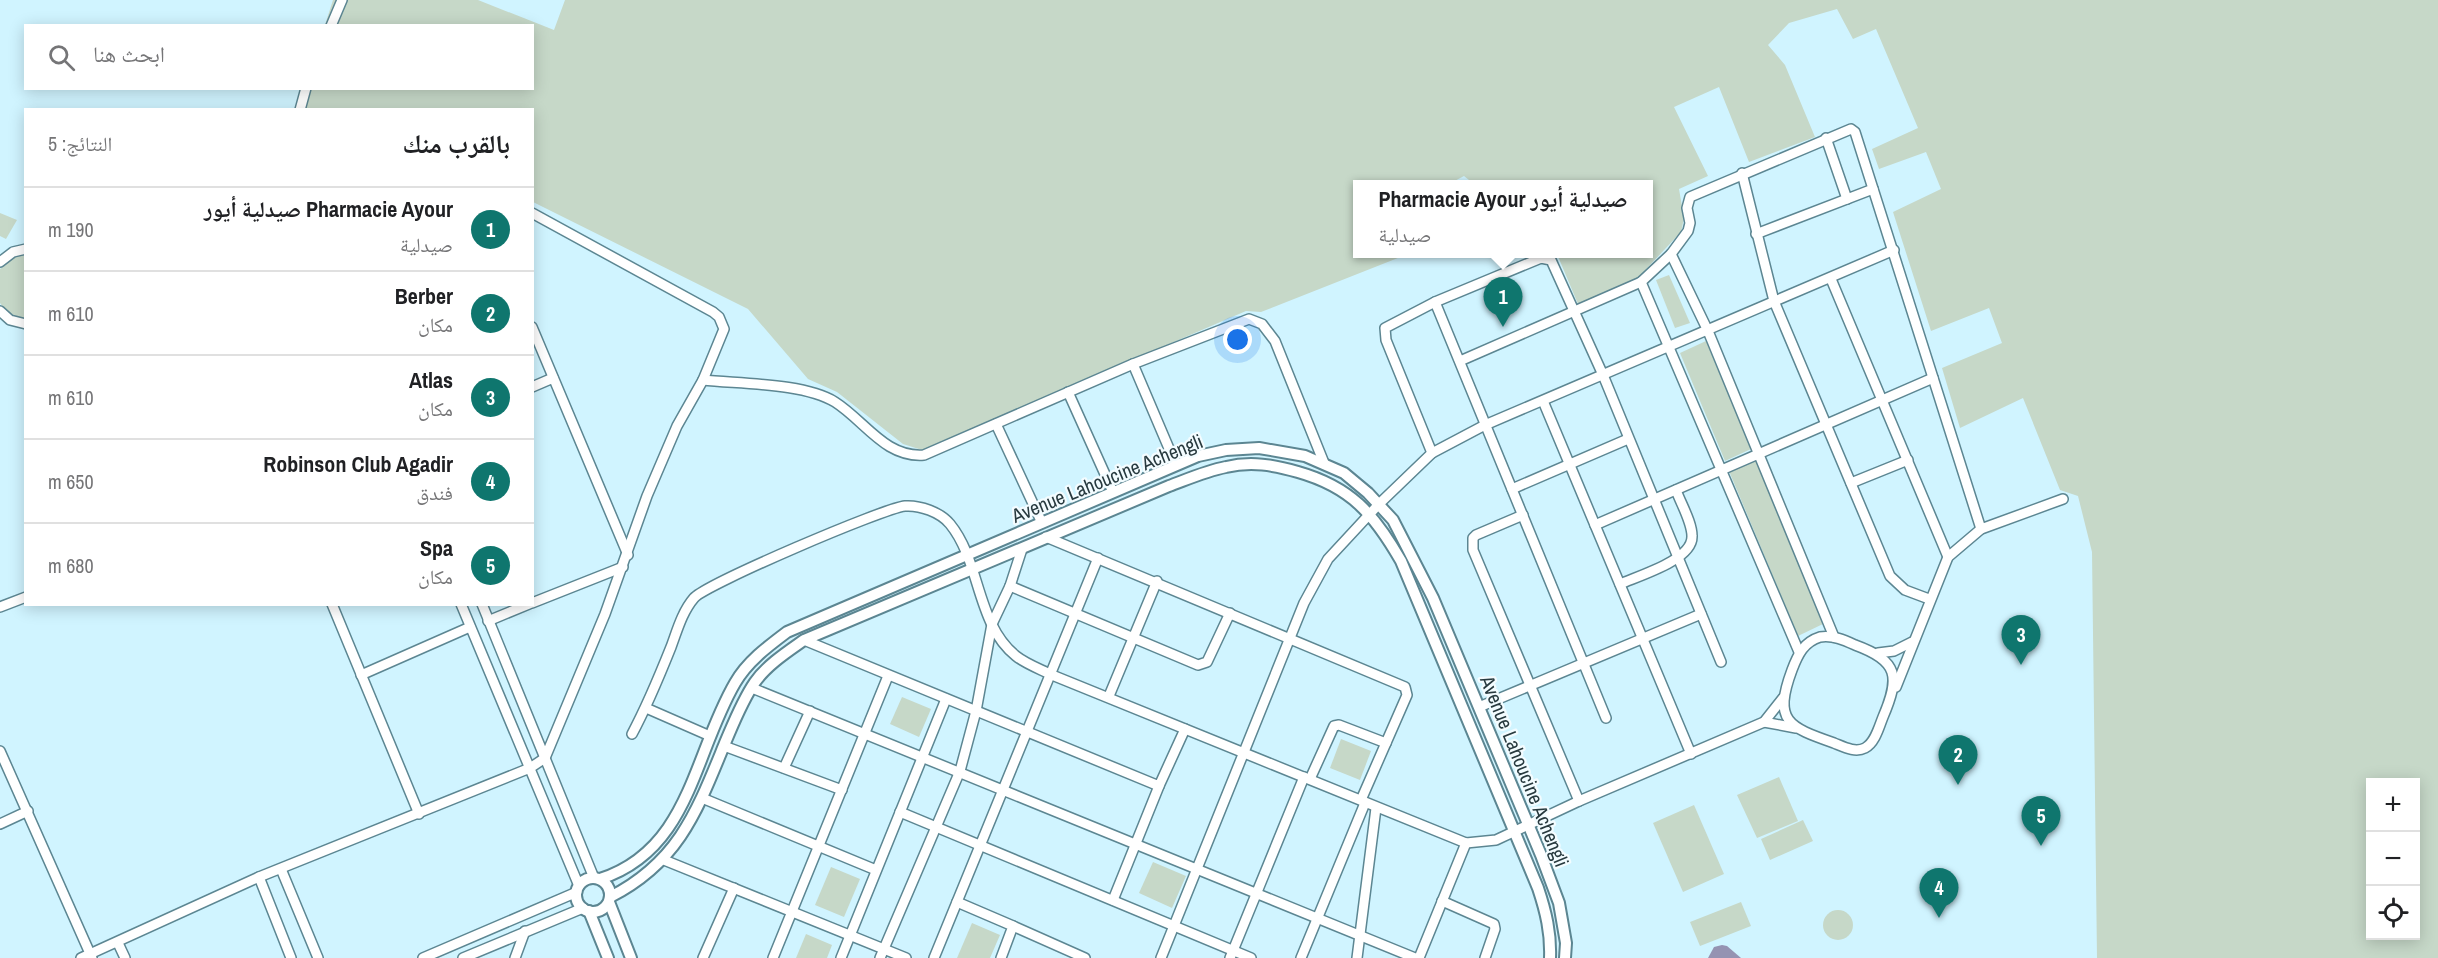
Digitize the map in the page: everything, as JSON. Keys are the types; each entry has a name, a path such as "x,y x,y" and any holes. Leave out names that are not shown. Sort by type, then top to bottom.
{"street":[{"path":"332,24 342,0"},
{"path":"301,108 305,90"},
{"path":"1460,361 1641,282 1671,254 1688,231 1690,197 1847,128 1855,132 1981,530"},
{"path":"1826,138 1847,199"},
{"path":"1742,173 1774,302 1851,483 1895,583 1905,590 1929,599"},
{"path":"1756,234 1873,189"},
{"path":"0,751 28,811 88,957 259,877 530,768 545,758 628,555 647,496 677,426 703,380 723,335 723,323 719,317 534,214"},
{"path":"0,262 13,252 24,249"},
{"path":"1161,958 1304,603 1328,559 1369,513 1432,453 1485,425 1831,279 1894,250"},
{"path":"1671,254 1708,331 1833,637"},
{"path":"1432,453 1384,333 1388,324 1435,302 1546,258 1554,266 1603,375 1721,662"},
{"path":"1831,279 1884,400 1948,557"},
{"path":"1641,282 1799,652"},
{"path":"1435,302 1586,663 1606,718"},
{"path":"0,311 10,320 24,324"},
{"path":"703,380 808,390 822,394 837,403 876,437 900,453 914,456 924,455 1133,364 1241,320 1257,321 1271,336 1287,366 1324,463"},
{"path":"534,332 628,555"},
{"path":"1133,364 1176,465"},
{"path":"534,386 553,378"},
{"path":"1595,525 1933,378"},
{"path":"1068,392 1113,492"},
{"path":"1543,401 1691,754"},
{"path":"996,424 1042,523"},
{"path":"1512,489 1628,440"},
{"name":"Avenue Lahoucine Achengli","path":"597,879 633,866 666,833 735,683 757,656 786,632 1176,465 1226,450 1259,448 1305,456 1344,473 1379,504 1403,537 1433,598 1558,903 1566,943 1565,958"},
{"path":"1851,483 1908,460"},
{"name":"Avenue Lahoucine Achengli","path":"609,900 648,874 664,860 702,798 741,704 766,670 804,640 1208,471 1243,464 1277,465 1322,478 1355,499 1383,529 1401,561 1546,912 1551,940 1550,958"},
{"path":"1620,584 1679,558 1691,542 1692,533 1676,490"},
{"path":"1764,722 1796,728 1850,749 1863,749 1872,742 1948,557 1981,530 2063,499"},
{"path":"632,734 646,708 690,603 700,592 880,511 906,506 922,507 949,522 964,545 993,624 1006,647 1017,657 1052,675 1109,696 1376,808 1466,843 1497,840 1579,801 1764,722 1783,698 1799,652 1814,639 1833,637 1878,653 1894,651 1912,642"},
{"path":"1523,515 1476,535 1472,544 1579,801"},
{"path":"1046,537 1157,581 1405,687 1407,696 1386,743 1301,958"},
{"path":"882,953 960,771 976,711 993,624 1010,586 1022,549"},
{"path":"934,958 1052,675 1098,558"},
{"path":"534,603 623,567"},
{"path":"1109,696 1157,581"},
{"path":"1010,586 1203,666 1230,613"},
{"path":"0,607 24,598"},
{"path":"333,606 419,814"},
{"path":"462,606 578,889 577,901 586,910 608,958"},
{"path":"483,606 597,879 608,887 609,900 631,958"},
{"path":"488,621 526,606"},
{"path":"1479,707 1701,614"},
{"path":"362,675 470,627"},
{"path":"804,640 1159,786"},
{"path":"1878,653 1893,672 1893,694"},
{"path":"773,958 888,676"},
{"path":"752,688 1417,958 1466,843"},
{"path":"1783,698 1786,715 1796,728"},
{"path":"841,958 946,699"},
{"path":"646,708 710,736"},
{"path":"784,768 810,711"},
{"path":"1232,954 1256,892 1307,778 1334,726 1339,725 1386,743"},
{"path":"1113,900 1159,786 1185,729"},
{"path":"724,746 842,790"},
{"path":"702,798 876,870"},
{"path":"1357,958 1376,808"},
{"path":"0,824 28,811"},
{"path":"900,812 1174,926 1232,954 1251,958"},
{"path":"664,860 851,935 882,953 906,958"},
{"path":"281,869 318,958"},
{"path":"259,877 291,958"},
{"path":"423,958 578,889 585,880 597,879"},
{"path":"703,958 734,888"},
{"path":"463,958 525,931 586,910 598,911 609,900"},
{"path":"1442,901 1494,924 1495,929 1485,958"},
{"path":"957,902 1085,958"},
{"path":"1001,958 1013,926"},
{"path":"515,958 525,931"},
{"path":"118,943 125,958"}],"green space":[{"path":"333,0 478,0 554,30 565,0 2438,0 2438,958 2097,958 2092,552 2078,496 2060,490 2023,398 1960,428 1942,368 2002,343 1989,308 1931,331 1893,212 1941,189 1926,152 1879,169 1872,149 1918,128 1876,29 1853,39 1837,9 1789,23 1768,45 1785,65 1815,137 1749,162 1719,87 1674,107 1708,176 1679,189 1684,218 1681,232 1635,281 1578,304 1559,258 1653,258 1653,180 1469,180 1464,176 1456,180 1353,180 1353,258 1398,258 1261,312 1246,311 922,450 903,444 837,392 808,379 748,309 534,202 534,108 298,108 304,90 534,90 534,24 325,24"},
{"path":"0,213 17,220 6,239 0,236"},
{"path":"24,255 24,318 11,314 0,303 0,269 15,257"},
{"path":"1669,275 1690,323 1675,328 1656,280"},
{"path":"1706,341 1751,449 1725,461 1680,353"},
{"path":"1756,459 1825,623 1798,636 1729,471"},
{"path":"902,697 931,709 919,737 890,724"},
{"path":"1341,739 1371,751 1360,780 1330,768"},
{"path":"1779,777 1798,821 1757,838 1737,795"},
{"path":"1694,805 1724,874 1683,892 1653,823"},
{"path":"1803,820 1813,841 1770,860 1761,839"},
{"path":"1153,862 1186,876 1172,908 1139,893"},
{"path":"831,867 860,879 844,917 815,905"},
{"path":"1741,902 1751,926 1700,946 1690,922"},
{"path":"1838,910 1849,914 1853,925 1849,936 1838,940 1827,936 1823,925 1827,914"},
{"path":"972,923 1000,935 990,958 957,958"},
{"path":"806,934 832,945 827,958 796,958"}],"water":[{"path":"1727,946 1741,958 1708,958 1714,947"}],"place":[{"name":"Pharmacie Ayour صيدلية أيور","path":"1503,327"},
{"name":"Atlas","path":"2021,665"},
{"name":"Berber","path":"1958,785"},
{"name":"Spa","path":"2041,846"},
{"name":"Robinson Club Agadir","path":"1939,918"}]}
